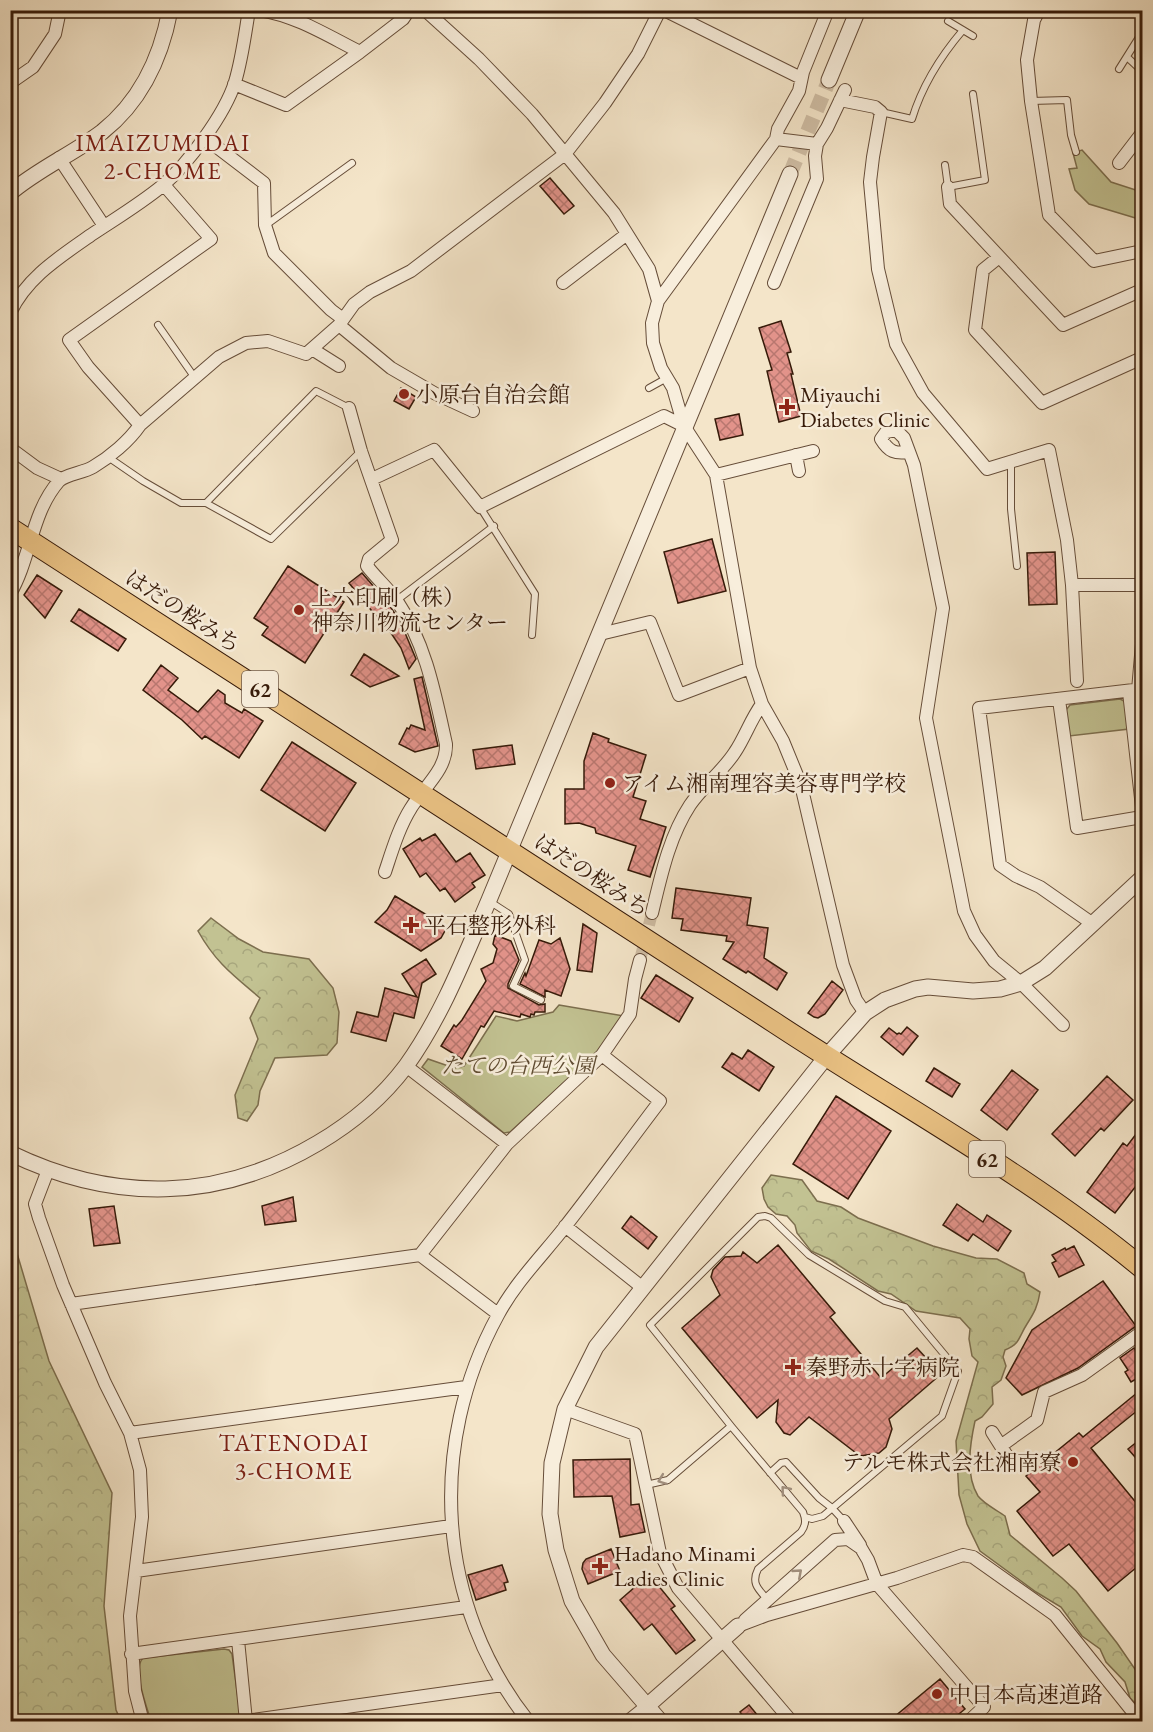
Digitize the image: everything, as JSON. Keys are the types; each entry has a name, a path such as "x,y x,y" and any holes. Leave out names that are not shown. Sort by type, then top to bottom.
{"main road":[{"name":"はだの桜みち","path":"10,528 826,1057 1061,1205 1143,1268"}],"street":[{"path":"10,83 33,67 55,34 60,10"},
{"path":"10,193 59,158 101,133 126,111 144,86 157,61 170,10"},
{"path":"10,313 28,286 49,265 164,185 205,138 234,84 244,44 249,10"},
{"path":"261,10 281,14 301,22 360,52"},
{"path":"234,84 286,105 360,52 403,19 410,10"},
{"path":"425,10 479,59 532,114 614,213 649,269 658,301"},
{"path":"10,594 32,542 41,508 61,479 92,468 107,457 219,357 246,343 268,341 306,354 341,322 354,304 370,292 411,271 565,154 605,103 638,54 662,10 801,78"},
{"path":"828,10 801,78 799,91 778,129 776,139 658,301 652,324 653,343 661,368 673,388 684,426 716,475 750,668 762,704 783,741 801,785 843,964 852,992 865,1012"},
{"path":"829,80 858,10"},
{"path":"1039,10 1034,20 1027,60 1031,102 1049,215 1094,261 1143,251"},
{"path":"774,283 817,179 815,156 817,144 843,95 875,107 881,112 870,182 878,269 896,344 922,393 987,469 1050,450 1072,585 1077,681"},
{"path":"1119,163 1143,133"},
{"path":"205,138 264,183 266,225 274,253 341,322 391,368 434,393 473,411"},
{"path":"776,139 817,144"},
{"path":"59,158 104,226"},
{"path":"10,1153 48,1170 105,1185 147,1190 189,1188 249,1176 298,1155 339,1130 379,1098 406,1066 441,1008 489,900 790,174"},
{"path":"141,425 88,367 69,340 211,239 164,185"},
{"path":"948,187 950,204 1063,325 1143,290"},
{"path":"564,283 627,234"},
{"path":"999,257 983,270 975,330 1042,404 1143,358"},
{"path":"312,348 339,366"},
{"path":"349,408 361,451 392,540 369,559 367,566 396,600 427,663 446,744 446,754 436,774 410,808 393,846 385,872"},
{"path":"372,479 434,450 480,507 664,416 684,426"},
{"path":"10,448 37,468 61,479"},
{"path":"716,475 813,451"},
{"path":"909,452 920,488 943,608 926,718 964,911 975,935 994,961 1021,983 1063,1025"},
{"path":"796,455 799,471"},
{"path":"1072,585 1143,585"},
{"path":"600,633 650,622 679,695 750,668"},
{"path":"1143,644 1137,690 1143,807"},
{"path":"1094,924 1040,887 1000,866 979,708 1137,690"},
{"path":"1059,700 1077,828 1143,817"},
{"path":"652,913 676,831 691,804 734,754 762,704"},
{"path":"661,1722 603,1655 572,1601 556,1550 550,1514 552,1463 565,1409 596,1347 826,1057 865,1012 885,1000 915,989 928,987 973,991 999,989 1021,983 1045,968 1143,878"},
{"path":"71,1304 420,1255 507,1144 602,1055 630,1014 634,979 640,960"},
{"path":"529,1722 503,1685 466,1607 451,1526 451,1470 456,1429 466,1387 498,1314 660,1101 602,1055"},
{"path":"406,1066 507,1144"},
{"path":"48,1170 35,1204 71,1304 130,1433 140,1470 142,1517 130,1616 135,1691 143,1722"},
{"path":"565,1226 643,1288"},
{"path":"420,1255 498,1314"},
{"path":"1002,1445 1037,1420 1044,1392 1082,1375 1143,1332"},
{"path":"130,1433 466,1387"},
{"path":"565,1409 635,1434 660,1553 678,1588 792,1722"},
{"path":"992,1432 1009,1459"},
{"path":"844,1521 865,1552 877,1584 984,1707 968,1722"},
{"path":"136,1571 451,1526"},
{"path":"627,1722 836,1540 853,1541 865,1552"},
{"path":"738,1626 767,1615 897,1578 963,1555 973,1557 1054,1615 1141,1722"},
{"path":"131,1654 466,1607"},
{"path":"238,1640 246,1721 503,1685"}],"lane":[{"path":"948,21 973,36"},
{"path":"881,112 912,119 919,96 946,49 963,30"},
{"path":"1119,69 1141,34"},
{"path":"1127,57 1143,71"},
{"path":"945,165 948,187 985,180 973,94"},
{"path":"1031,102 1067,100 1071,135 1076,152"},
{"path":"266,225 352,163"},
{"path":"158,325 195,378"},
{"path":"649,388 667,378"},
{"path":"206,503 316,391 349,408"},
{"path":"107,457 143,482 181,503 206,503 271,539 361,451"},
{"path":"1011,461 1011,509 1017,566"},
{"path":"480,507 536,594 532,635"},
{"path":"396,600 494,526"},
{"path":"489,900 509,914 525,960 513,986 541,1000"},
{"path":"767,1599 755,1585 754,1577 758,1569 805,1527 803,1512 650,1326 758,1217 765,1216 777,1222 809,1255 885,1300 905,1307 958,1371 942,1416 823,1516 812,1519 805,1517"},
{"path":"645,1486 668,1480 731,1426"},
{"path":"770,1473 781,1463 786,1462 844,1521"}],"green space":[{"path":"1082,150 1111,182 1142,192 1142,220 1089,204 1075,190 1069,169 1077,168 1073,153"},
{"path":"1120,699 1126,702 1129,729 1069,736 1066,710 1070,705"},
{"path":"211,918 239,939 263,952 309,959 333,988 339,1012 337,1043 327,1055 275,1058 260,1091 258,1105 247,1121 238,1118 235,1095 258,1039 250,1018 260,998 211,952 198,931"},
{"name":"たての台西公園","path":"559,1005 624,1016 598,1051 510,1132 504,1133 422,1067 428,1059 454,1068 464,1066 496,1016 517,1021 553,1012"},
{"path":"771,1175 802,1180 817,1201 841,1207 858,1218 933,1246 976,1258 997,1259 1024,1273 1027,1284 1040,1292 1035,1309 1019,1340 1005,1350 1003,1357 1006,1366 1001,1380 992,1387 993,1404 982,1417 975,1421 970,1449 971,1479 978,1496 1005,1516 1010,1535 1076,1591 1117,1643 1137,1672 1142,1693 1141,1703 1137,1705 1130,1698 1125,1682 1106,1662 1100,1649 1082,1636 1061,1607 1036,1592 980,1551 967,1524 959,1495 956,1441 978,1362 972,1356 970,1329 960,1318 916,1311 891,1294 878,1291 829,1259 811,1251 787,1216 776,1214 768,1207 762,1188"},
{"path":"11,1233 49,1361 112,1493 104,1606 116,1710 121,1721 11,1721"},
{"path":"229,1650 232,1654 241,1721 151,1721 140,1679 140,1663 143,1658"}],"building":[{"path":"550,178 574,206 564,214 540,186"},
{"path":"781,321 791,352 787,353 801,416 779,422 767,371 772,370 759,328"},
{"name":"小原台自治会館","path":"401,388 416,397 409,409 394,401"},
{"path":"739,414 743,435 720,440 715,419"},
{"path":"712,539 726,591 678,603 664,552"},
{"path":"1055,552 1057,604 1029,605 1027,553"},
{"name":"上六印刷（株） 神奈川物流センター","path":"288,566 344,602 305,663 262,635 268,627 254,618"},
{"path":"362,573 400,621 416,659 409,669 401,648 393,636 378,615 376,616 349,583"},
{"path":"37,575 62,591 45,618 24,595"},
{"path":"79,609 126,639 118,651 71,621"},
{"path":"364,654 399,676 370,687 351,675"},
{"path":"161,665 178,678 168,690 198,712 218,690 225,695 225,703 242,713 244,709 263,721 239,758 205,736 202,739 182,720 143,690"},
{"path":"422,677 438,746 415,752 399,744 411,725 425,730 414,679"},
{"name":"アイム湘南理容美容専門学校","path":"593,733 609,739 608,742 646,755 633,797 646,801 640,819 666,827 650,877 628,870 636,846 596,833 595,828 579,823 565,824 565,789 584,789 584,761"},
{"path":"292,742 356,783 325,831 261,790"},
{"path":"512,745 515,764 476,769 473,750"},
{"path":"435,834 456,862 470,853 485,875 472,883 475,887 455,902 445,888 440,891 426,873 420,877 403,849 420,838 422,841"},
{"path":"676,888 751,898 747,925 768,928 764,958 787,973 777,990 748,971 746,973 723,959 734,942 726,941 727,936 681,930 683,919 672,918"},
{"name":"平石整形外科","path":"395,896 447,927 441,938 421,951 375,922 387,910"},
{"path":"583,924 597,933 592,972 577,970"},
{"path":"495,935 511,941 519,960 508,988 539,1005 545,1004 545,1012 535,1012 530,1017 521,1014 520,1017 494,1011 484,1027 481,1026 462,1059 441,1046 454,1025 456,1027 462,1020 486,981 481,969 493,963 497,949 493,944"},
{"path":"560,938 570,969 561,996 545,990 545,997 520,984 525,973 526,976 539,940 551,944"},
{"path":"426,959 436,974 422,983 414,1018 394,1013 386,1041 351,1032 357,1012 378,1017 385,988 417,997 402,974"},
{"path":"656,975 693,998 679,1022 641,998"},
{"path":"832,981 843,990 825,1014 818,1018 814,1017 808,1013"},
{"path":"907,1027 918,1036 903,1055 881,1037 889,1028 901,1034"},
{"path":"748,1050 774,1067 759,1091 722,1067 732,1053 742,1059"},
{"path":"934,1068 960,1084 952,1097 926,1081"},
{"path":"1012,1070 1038,1090 1007,1130 981,1110"},
{"path":"1107,1076 1133,1100 1104,1131 1101,1128 1075,1156 1052,1134"},
{"path":"836,1096 891,1131 848,1199 793,1164"},
{"path":"1143,1125 1143,1177 1115,1213 1087,1192 1123,1143 1127,1146"},
{"path":"293,1197 296,1221 265,1225 262,1206"},
{"path":"957,1204 983,1222 987,1215 1011,1231 998,1251 973,1234 968,1241 943,1225"},
{"path":"114,1206 120,1243 94,1246 89,1209"},
{"path":"631,1216 657,1237 648,1249 622,1228"},
{"name":"秦野赤十字病院","path":"778,1245 835,1313 830,1317 881,1378 917,1348 939,1369 937,1371 940,1375 889,1419 892,1429 886,1447 879,1453 860,1456 809,1417 790,1435 784,1433 776,1422 778,1400 757,1418 682,1328 720,1295 711,1277 713,1270 725,1257 741,1256 743,1252 757,1263"},
{"path":"1074,1246 1084,1265 1059,1277 1052,1263 1056,1261 1052,1255"},
{"path":"1103,1281 1136,1326 1078,1368 1022,1395 1006,1378 1032,1330"},
{"path":"1134,1348 1143,1360 1143,1375 1131,1382 1125,1372 1128,1370 1120,1358"},
{"path":"1143,1388 1143,1406 1091,1448 1143,1511 1143,1562 1108,1591 1069,1544 1053,1556 1017,1511 1040,1492 1026,1476 1079,1433 1083,1437"},
{"path":"1143,1437 1143,1466 1128,1449"},
{"path":"630,1459 631,1505 639,1504 645,1532 620,1537 612,1496 574,1497 573,1460"},
{"name":"Hadano Minami Ladies Clinic","path":"611,1549 620,1571 588,1584 582,1569 583,1563 586,1559"},
{"path":"502,1565 508,1582 504,1583 506,1590 476,1600 468,1575"},
{"path":"653,1579 675,1606 671,1609 695,1640 676,1654 652,1624 644,1630 620,1600 635,1587 649,1583"},
{"name":"中日本高速道路","path":"940,1679 965,1709 949,1722 888,1722"},
{"path":"749,1705 763,1722 747,1722 740,1712"}],"tunnel":[{"path":"790,174 829,80"},
{"path":"640,960 652,913"}],"place":[{"name":"小原台自治会館","path":"404,394"},
{"name":"Miyauchi Diabetes Clinic","path":"787,407"},
{"name":"上六印刷（株） 神奈川物流センター","path":"299,610"},
{"name":"アイム湘南理容美容専門学校","path":"610,783"},
{"name":"平石整形外科","path":"411,925"},
{"name":"秦野赤十字病院","path":"793,1367"},
{"name":"テルモ株式会社湘南寮","path":"1073,1462"},
{"name":"Hadano Minami Ladies Clinic","path":"600,1566"},
{"name":"中日本高速道路","path":"937,1694"}],"district":[{"name":"IMAIZUMIDAI 2-CHOME","path":"163,156"},
{"name":"TATENODAI 3-CHOME","path":"294,1456"}]}
